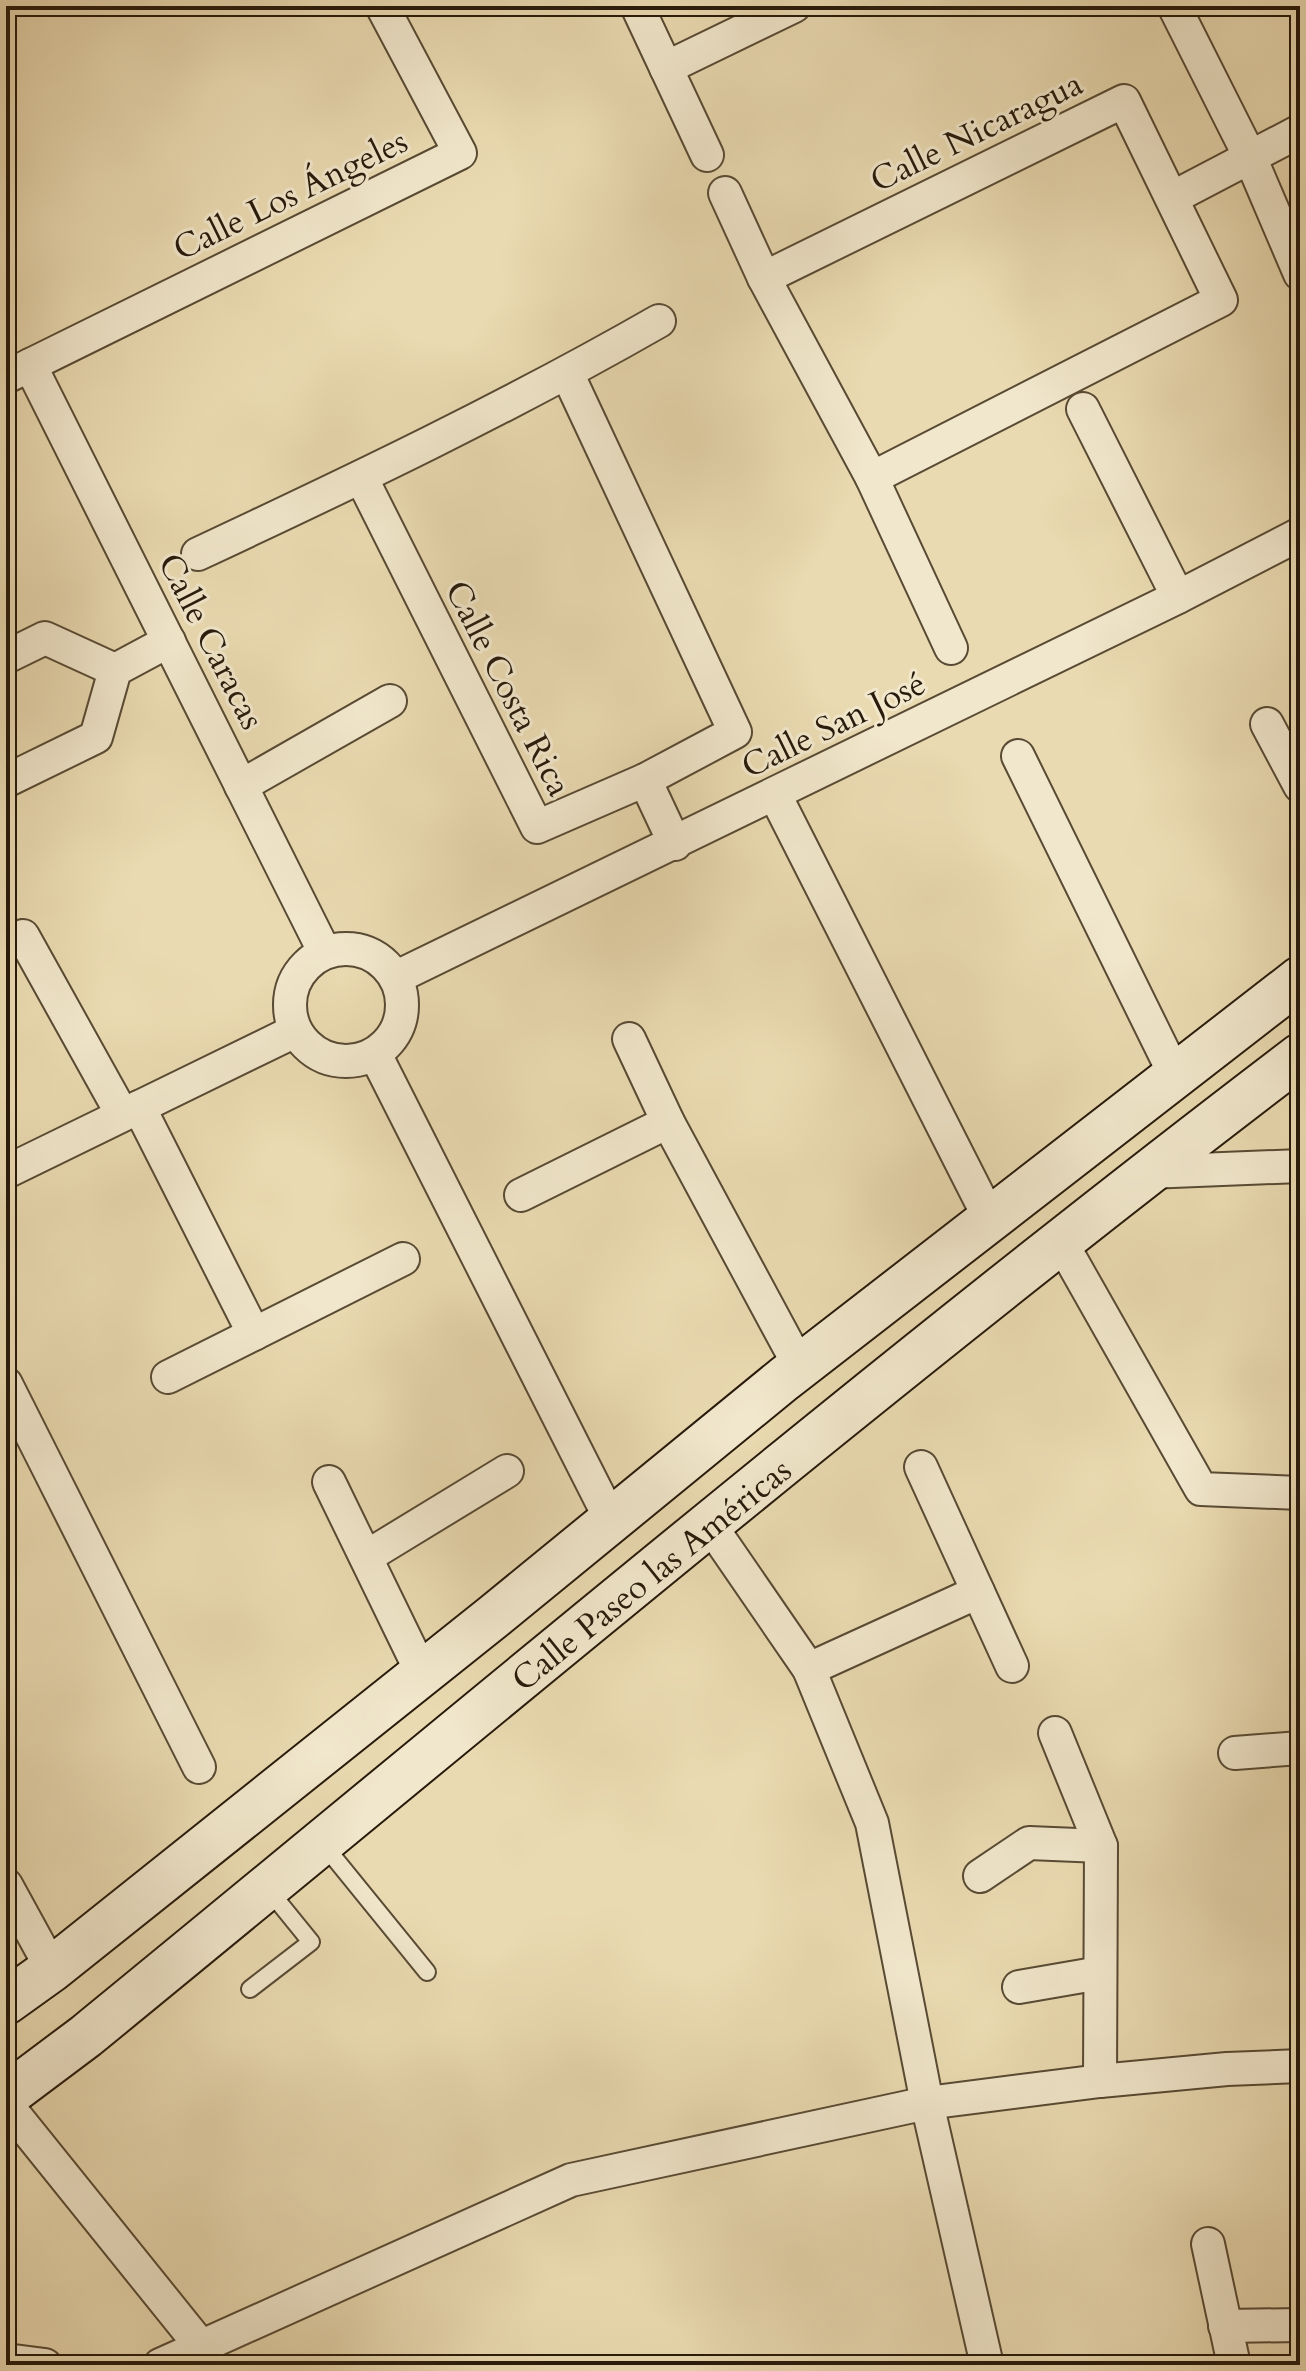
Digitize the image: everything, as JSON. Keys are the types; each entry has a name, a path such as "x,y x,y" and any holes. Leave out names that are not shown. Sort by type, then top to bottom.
{"street":[{"name":"Calle Los Ángeles","path":"18,371 460,153 382,6"},
{"path":"637,6 707,155"},
{"path":"666,68 794,6"},
{"path":"1174,6 1250,157 1300,274"},
{"name":"Calle Nicaragua","path":"764,278 1124,101 1221,300 872,478"},
{"path":"1172,198 1300,131"},
{"path":"725,193 764,278 872,478 951,648"},
{"path":"198,554 361,477 567,373 659,321"},
{"name":"Calle Caracas","path":"18,371 169,641 324,951"},
{"name":"Calle Costa Rica","path":"361,477 537,827 645,780 735,732 567,373"},
{"path":"1083,409 1178,597"},
{"name":"Calle San José","path":"397,977 775,795 1300,534"},
{"path":"6,657 45,638 115,670"},
{"path":"6,781 96,737 115,670 169,641"},
{"path":"241,786 390,701"},
{"path":"1267,724 1300,786"},
{"path":"1018,756 1175,1075"},
{"path":"645,780 675,844"},
{"path":"775,795 990,1219"},
{"path":"23,936 131,1110 254,1334"},
{"path":"352,947 378,957 397,977 403,1006 396,1033 375,1054 345,1063 316,1054 295,1031 288,1000 300,971 324,951 352,947"},
{"name":"Calle Paseo las Américas","path":"6,2002 52,1969 800,1367 1300,979"},
{"path":"6,1172 295,1031"},
{"path":"629,1039 668,1122 800,1367"},
{"path":"375,1054 611,1520"},
{"name":"Calle Paseo las Américas","path":"6,2096 86,2036 710,1525 1148,1172 1300,1056"},
{"path":"521,1195 668,1122"},
{"path":"1148,1172 1300,1166"},
{"path":"1061,1242 1201,1489 1300,1493"},
{"path":"168,1377 403,1259"},
{"path":"933,1263 969,1316"},
{"path":"6,1384 199,1767"},
{"path":"921,1467 1012,1666"},
{"path":"366,1557 507,1471"},
{"path":"329,1482 422,1673"},
{"path":"710,1525 809,1669 872,1823 927,2103 987,2365"},
{"path":"809,1669 978,1592"},
{"path":"1055,1733 1101,1846 1100,2081"},
{"path":"1235,1753 1300,1748"},
{"path":"980,1876 1029,1843 1101,1846"},
{"path":"6,1885 52,1969"},
{"path":"1019,1987 1100,1973"},
{"path":"160,2365 571,2180 927,2103 1100,2081 1227,2069 1300,2066"},
{"path":"6,2104 200,2345"},
{"path":"1208,2244 1234,2365"},
{"path":"1225,2326 1300,2325"},
{"path":"6,2360 45,2365"}],"lane":[{"path":"322,1843 427,1972"},
{"path":"250,1989 311,1942 267,1888"}]}
